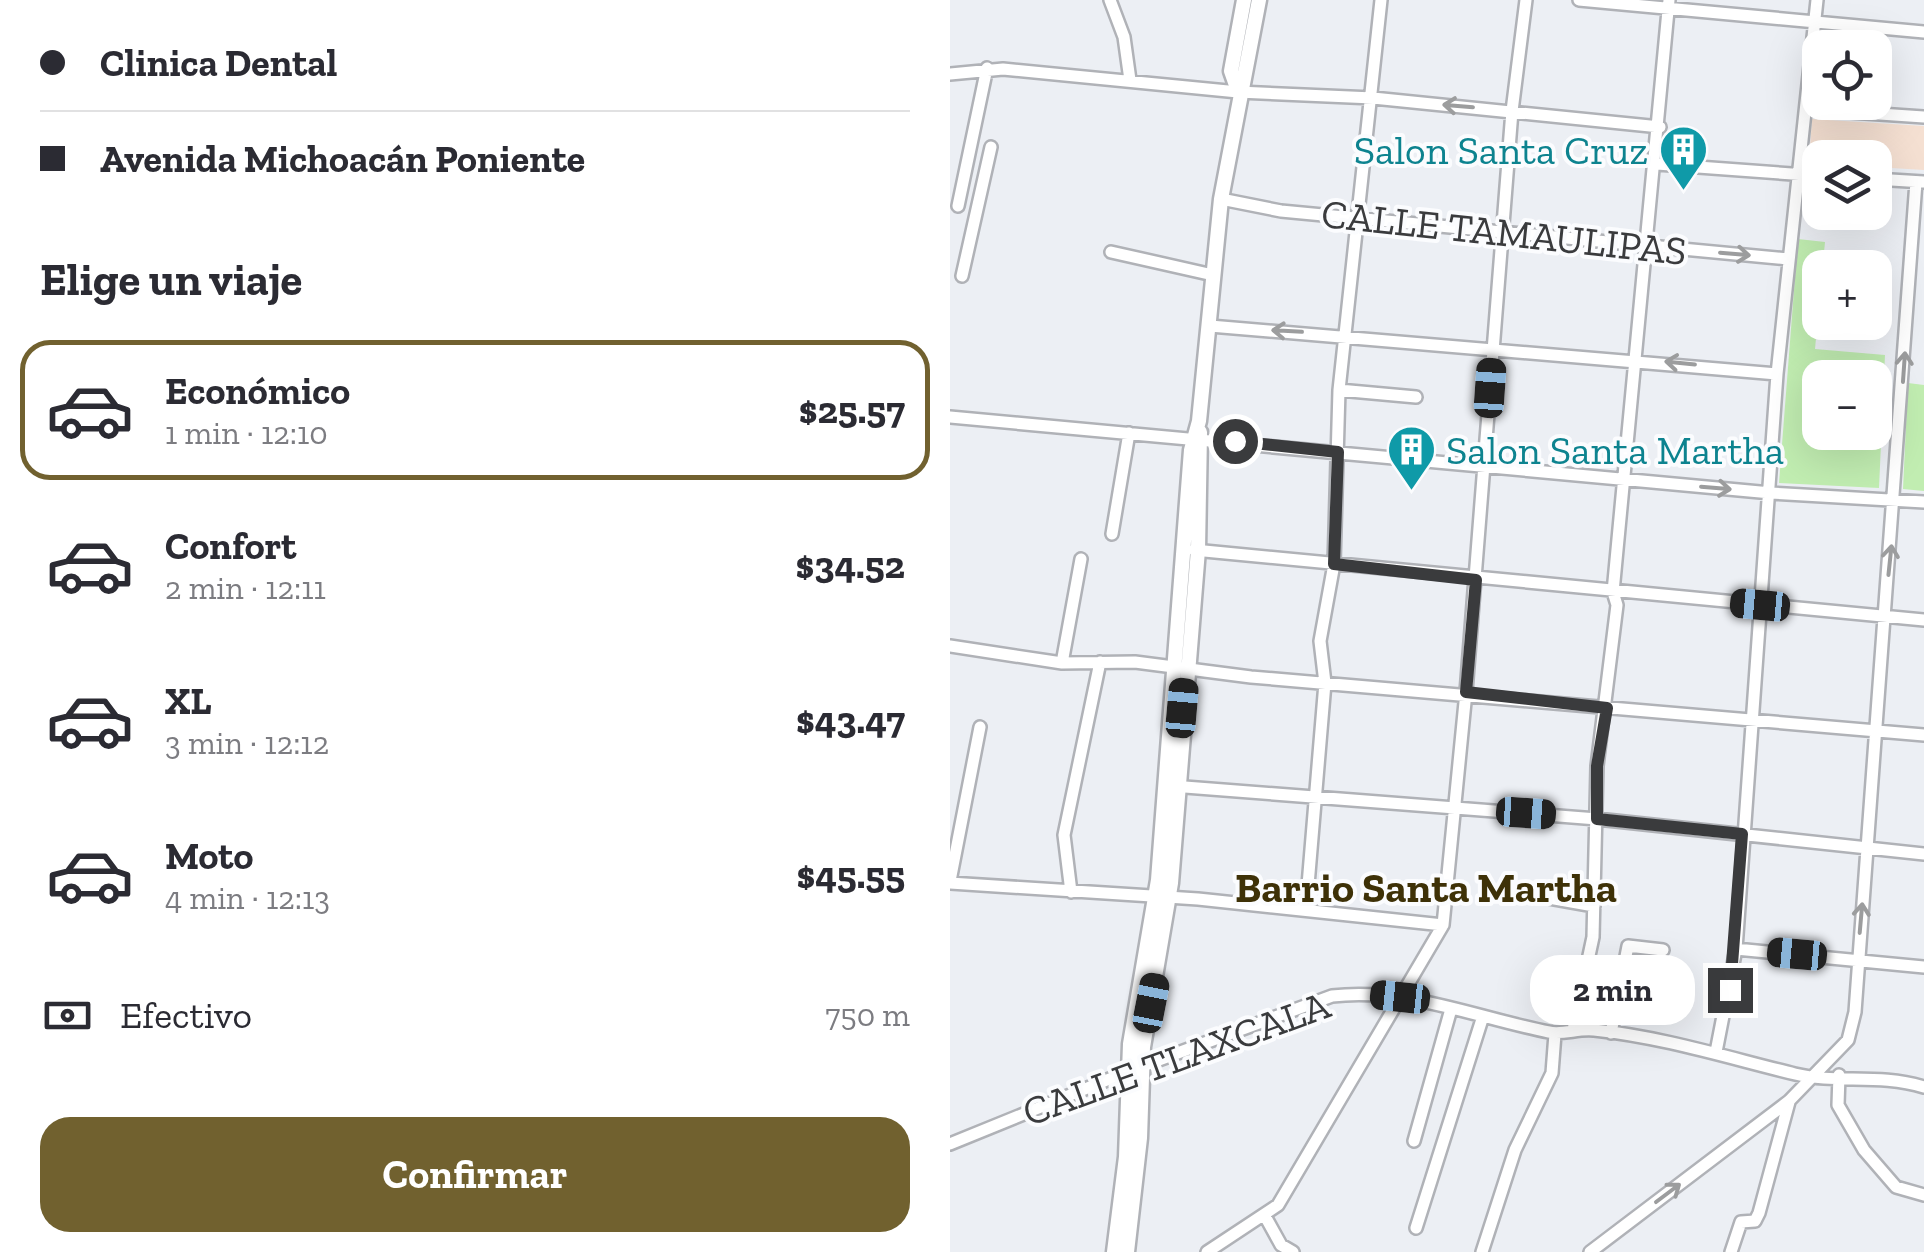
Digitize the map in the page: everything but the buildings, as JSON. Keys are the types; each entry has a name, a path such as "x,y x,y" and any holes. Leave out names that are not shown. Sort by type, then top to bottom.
{"main road":[{"path":"1238,92 1232,71 1244,0"},
{"path":"1114,1252 1135,1069 1162,897 1212,275 1238,92 1259,0"},
{"path":"1127,1252 1140,1138 1135,1069"}],"street":[{"path":"1110,0 1124,37 1130,80"},
{"path":"1306,908 1325,682 1320,641 1334,564 1339,390 1381,0"},
{"path":"1206,1252 1278,1206 1442,925 1476,580 1512,111 1526,0"},
{"path":"1578,0 1668,2 1924,32"},
{"path":"1815,30 1817,0"},
{"path":"1573,1030 1589,964 1597,766 1617,605 1613,592 1632,358 1642,246 1660,127 1668,2"},
{"path":"958,206 987,68"},
{"path":"950,74 987,68 1238,92 1373,98 1660,127"},
{"path":"1892,115 1924,117"},
{"path":"1716,1052 1736,949 1777,374 1805,120"},
{"path":"962,276 992,147"},
{"path":"1656,164 1800,174"},
{"path":"1590,1252 1789,1101 1848,1040 1855,1012 1920,182 1892,180"},
{"path":"963,182 982,184"},
{"name":"CALLE TAMAULIPAS","path":"1221,199 1356,217 1788,259"},
{"path":"1111,252 1212,275"},
{"path":"1210,326 1632,358 1777,374"},
{"path":"1339,390 1416,397"},
{"path":"950,416 1770,493 1924,502"},
{"path":"1112,534 1129,433"},
{"path":"1191,550 1924,620"},
{"path":"1062,663 1081,560"},
{"path":"950,646 1062,663 1180,668 1924,735"},
{"path":"1071,892 1064,835 1100,662"},
{"path":"980,728 950,882 1306,908 1442,925"},
{"path":"1169,786 1597,819 1924,854"},
{"path":"1549,898 1594,906"},
{"path":"1612,1032 1628,946 1662,950"},
{"path":"1736,949 1924,967"},
{"name":"CALLE TLAXCALA","path":"950,1144 1135,1069 1332,996 1362,993 1400,997 1555,1034 1573,1030 1612,1032 1815,1076 1889,1078 1924,1087"},
{"path":"1414,1142 1451,1009"},
{"path":"1416,1228 1483,1016"},
{"path":"1482,1252 1515,1150 1552,1074 1555,1034"},
{"path":"1839,1076 1838,1105 1864,1150 1896,1187 1924,1196"},
{"path":"1731,1252 1740,1222 1755,1222 1759,1213 1789,1101"},
{"path":"1265,1216 1281,1244 1293,1252"}],"shaded area":[{"path":"1812,120 1924,126 1924,170 1892,168 1892,140 1811,140"}],"green space":[{"path":"1798,239 1825,242 1824,250 1802,250 1802,340 1816,340 1815,349 1885,355 1885,360 1802,360 1802,450 1881,450 1879,488 1779,483"},
{"path":"1908,383 1924,385 1924,491 1903,489"}],"place":[{"name":"Salon Santa Cruz","path":"1683,192"},
{"name":"Salon Santa Martha","path":"1411,492"}],"district":[{"name":"Barrio Santa Martha","path":"1426,887"}],"route":[{"path":"1235,441 1338,452 1334,564 1476,580 1466,692 1607,708 1597,766 1597,819 1742,834 1730,990"}]}
